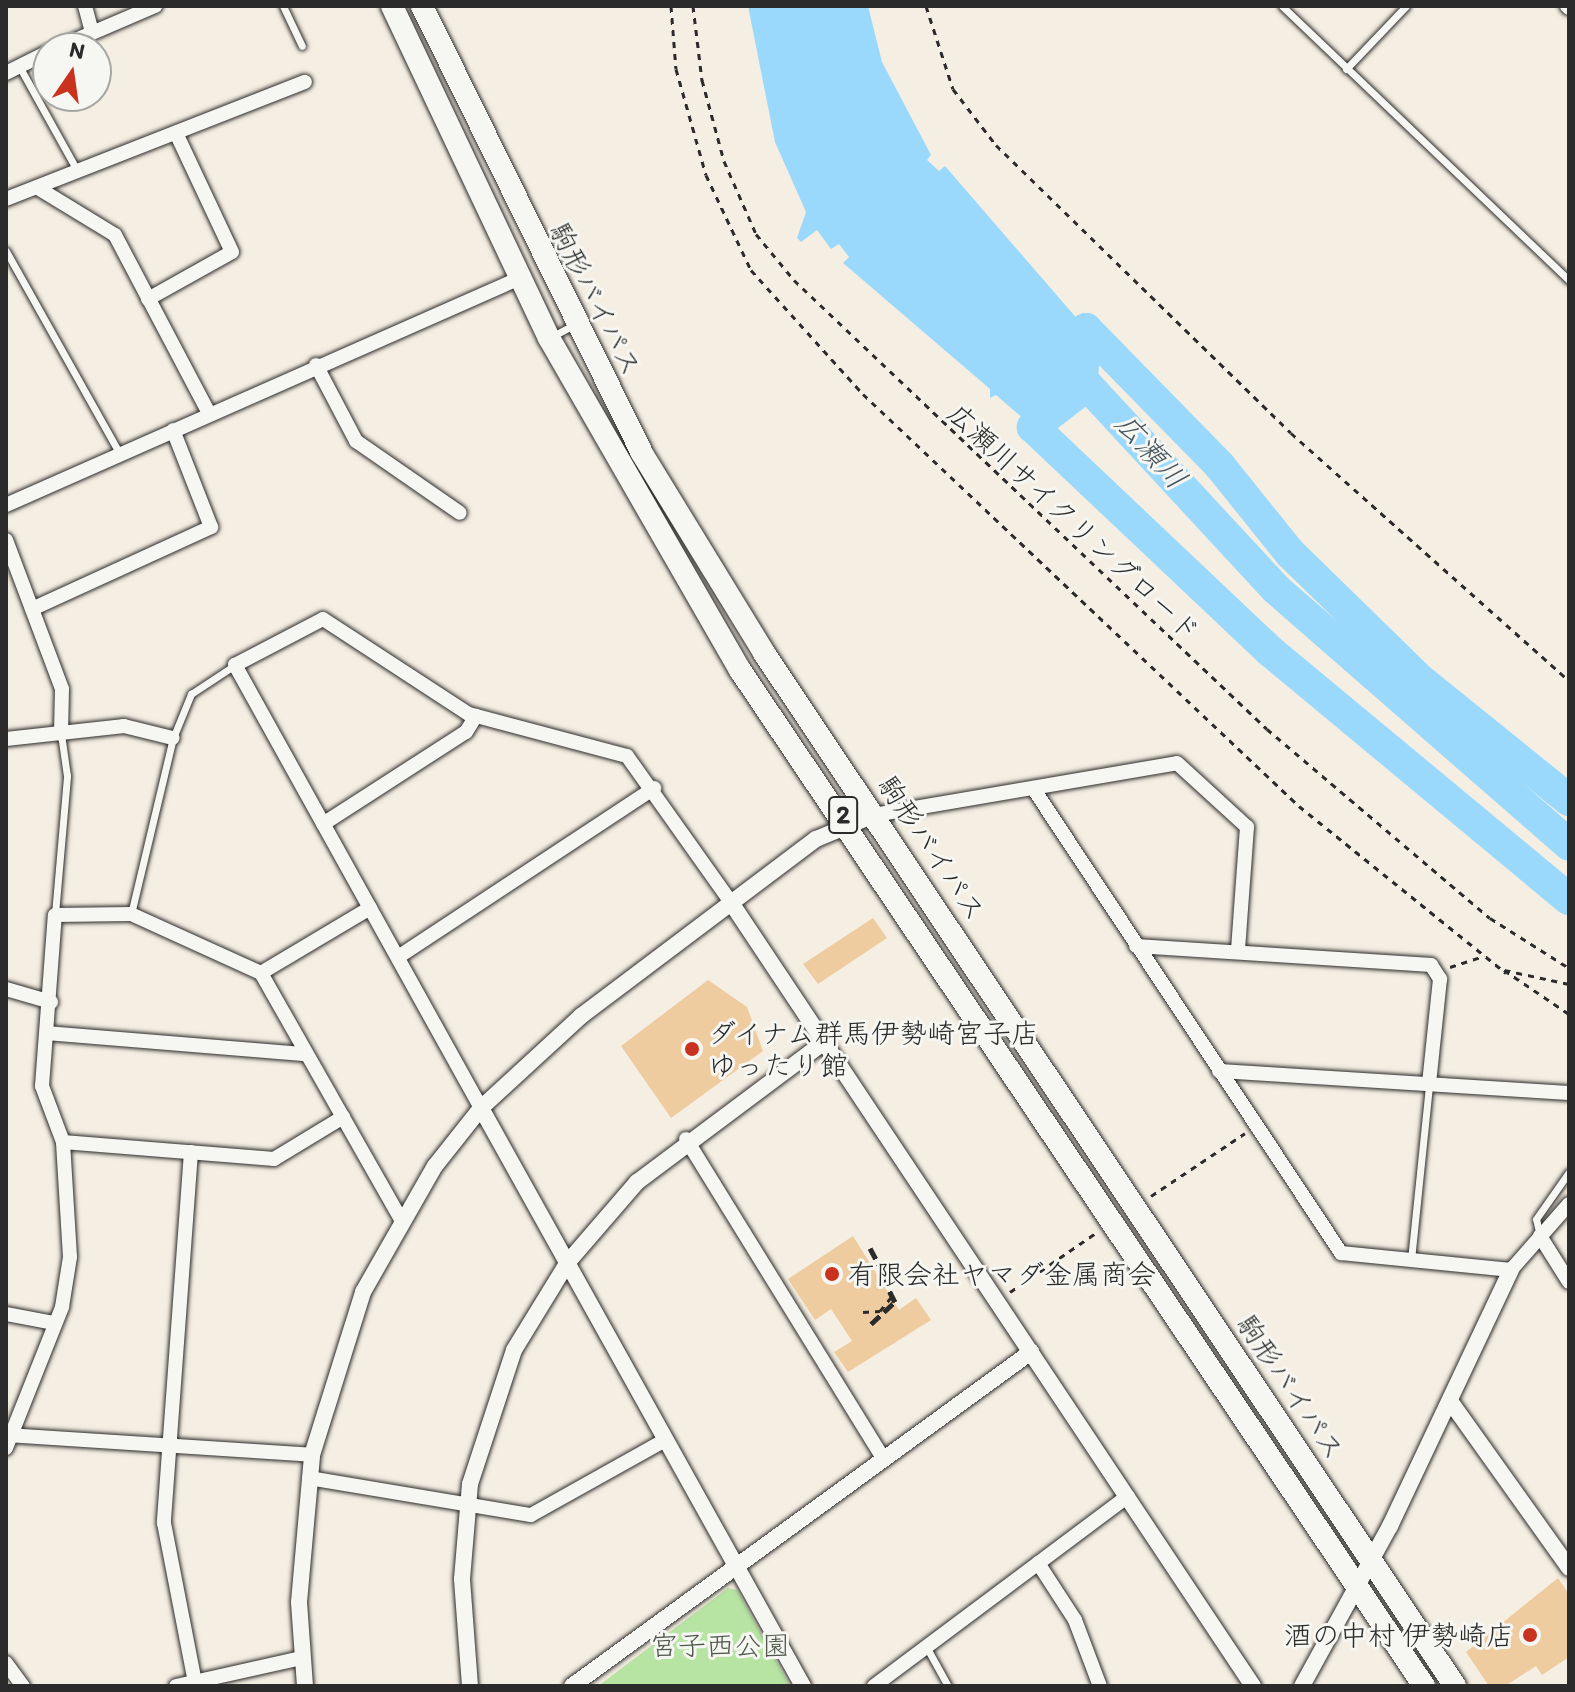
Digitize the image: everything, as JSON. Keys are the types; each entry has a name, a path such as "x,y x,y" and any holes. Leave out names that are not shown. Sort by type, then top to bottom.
{"main road":[{"name":"駒形バイパス","path":"392,6 549,338 740,670 849,823 1424,1686"},
{"name":"駒形バイパス","path":"422,6 574,325 641,452 874,815 1455,1686"}],"street":[{"path":"85,6 92,32 155,6"},
{"path":"12,69 32,60"},
{"path":"6,199 305,82"},
{"path":"148,299 232,252 176,133"},
{"path":"38,188 115,235 209,413"},
{"path":"6,505 316,365 520,278"},
{"path":"316,365 356,441 460,513"},
{"path":"32,609 211,527 173,430"},
{"path":"6,540 62,689 61,734"},
{"path":"803,1686 235,665 323,619 476,716 627,756 654,788 1253,1686"},
{"path":"323,824 466,732 476,716"},
{"path":"6,739 124,726 173,738"},
{"path":"305,1686 301,1658 309,1478 312,1455 345,1337 401,1219 481,1108 581,1016 816,839 849,823 874,815 1170,763 1188,770 1247,827 1238,949"},
{"path":"398,957 654,788"},
{"path":"1033,788 1341,1253 1511,1270"},
{"path":"261,973 370,908"},
{"path":"312,1455 168,1442 7,1439 54,1323 70,1257 63,1142 42,1086 51,1002 55,915 131,914 261,973 401,1219"},
{"path":"1136,946 1238,949 1422,963 1439,972 1429,1083"},
{"path":"6,989 51,1002"},
{"path":"47,1033 305,1054"},
{"path":"470,1686 462,1579 468,1504 514,1350 568,1262 615,1204 686,1139 824,1042"},
{"path":"1219,1071 1569,1093"},
{"path":"63,1142 274,1159 343,1117"},
{"path":"686,1139 884,1460"},
{"path":"191,1152 164,1523 195,1682"},
{"path":"1302,1686 1372,1562 1511,1270 1569,1204"},
{"path":"1540,1236 1569,1282"},
{"path":"6,1314 54,1323"},
{"path":"572,1686 1031,1352"},
{"path":"1450,1401 1569,1568"},
{"path":"309,1478 531,1515 665,1440"},
{"path":"874,1686 1128,1496"},
{"path":"1038,1563 1075,1620 1100,1686"},
{"path":"176,1686 301,1658"},
{"path":"6,1663 23,1686"}],"lane":[{"path":"283,6 302,46"},
{"path":"1282,6 1569,280"},
{"path":"1346,69 1406,6"},
{"path":"12,69 77,170"},
{"path":"6,251 120,454"},
{"path":"549,338 574,325"},
{"path":"131,914 173,738 191,694 235,665"},
{"path":"55,915 67,776 61,734"},
{"path":"1411,1260 1429,1083"},
{"path":"1540,1236 1536,1219 1569,1172"},
{"path":"926,1646 948,1686"}],"path":[{"path":"671,6 676,69 706,175 751,270 863,394 1299,806 1506,973 1569,1014"},
{"name":"広瀬川サイクリングロード","path":"693,6 702,80 724,161 756,234 794,280 1267,729 1490,918 1569,968"},
{"path":"926,6 953,89 996,145 1291,433 1569,681"},
{"path":"1439,972 1484,956"},
{"path":"1506,973 1508,966 1569,984"},
{"path":"1135,1207 1255,1126"},
{"path":"997,1300 1115,1221"},
{"path":"871,1315 893,1295"},
{"path":"863,1312 871,1315 875,1322"}],"green space":[{"name":"宮子西公園","path":"728,1588 737,1590 790,1686 598,1686"}],"water":[{"path":"748,6 868,6 882,62 931,155 927,160 939,171 945,166 1086,329 1081,390 1033,427 996,395 990,398 990,389 843,263 849,257 839,244 831,249 817,230 801,242 797,238 806,212 775,142"}],"building":[{"path":"873,918 887,938 818,984 803,964"},
{"name":"ダイナム群馬伊勢崎宮子店 ゆったり館","path":"708,980 747,1007 763,1051 671,1118 621,1046"},
{"path":"853,1236 899,1310 916,1298 931,1320 848,1372 834,1352 852,1341 831,1309 815,1320 788,1279"},
{"name":"酒の中村 伊勢崎店","path":"1558,1578 1569,1594 1569,1657 1542,1675 1536,1666 1505,1686 1489,1686 1466,1652"}],"waterway":[{"path":"1086,329 1081,390 1033,427 1270,651 1569,899"},
{"path":"1086,329 1220,466 1290,553 1419,679 1569,800"},
{"name":"広瀬川","path":"1051,346 1276,589 1569,845"}],"railway":[{"path":"870,1248 879,1265"},
{"path":"871,1324 895,1302 879,1271"}],"place":[{"name":"ダイナム群馬伊勢崎宮子店 ゆったり館","path":"692,1049"},
{"name":"有限会社ヤマダ金属商会","path":"832,1274"},
{"name":"酒の中村 伊勢崎店","path":"1530,1635"}]}
